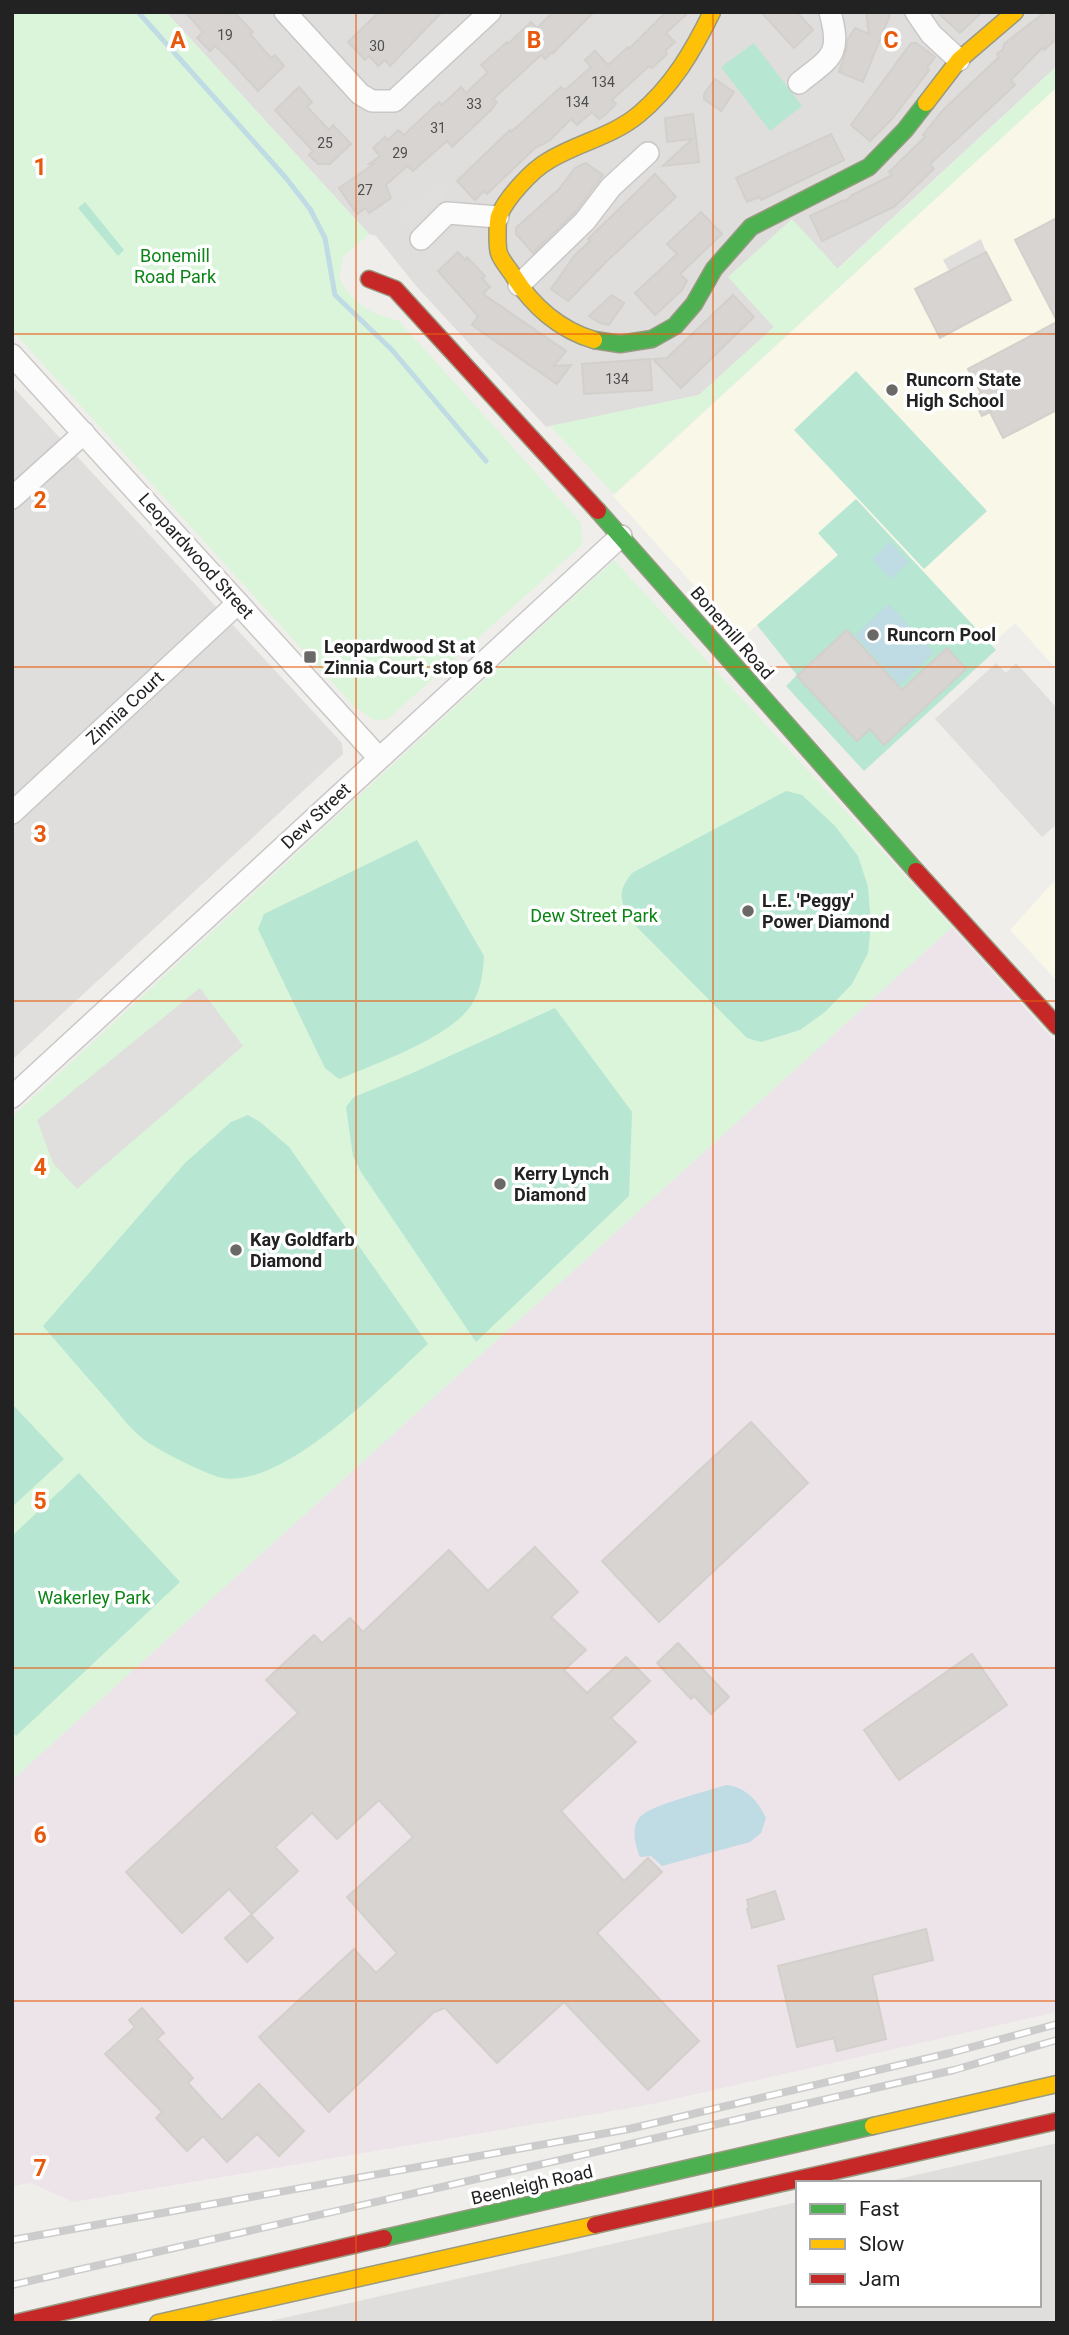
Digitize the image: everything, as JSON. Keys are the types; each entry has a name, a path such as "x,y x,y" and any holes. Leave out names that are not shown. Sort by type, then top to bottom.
{"street":[{"path":"285,12 360,94 372,101 394,101 490,12"},
{"path":"712,12 693,50 669,85 638,116 603,136 547,161 517,188 498,218 499,253 519,285 536,305 561,326 592,340 620,344 652,339 675,326 694,304 714,269 751,227 869,167 905,130 959,60 1015,12"},
{"path":"799,83 831,58 837,38 830,12"},
{"path":"916,12 931,34 959,60"},
{"path":"519,285 585,221 611,187 648,153"},
{"path":"421,239 447,213 498,218"},
{"name":"Bonemill Road","path":"369,279 395,289 621,536 945,904 1057,1026"},
{"name":"Leopardwood Street","path":"12,355 379,758"},
{"path":"12,498 84,433"},
{"name":"Dew Street","path":"12,1097 621,536"},
{"name":"Zinnia Court","path":"12,813 238,603"},
{"name":"Beenleigh Road","path":"15,2323 1057,2084"},
{"path":"158,2323 1057,2121"}],"shaded area":[{"path":"166,12 1057,12 1057,66 837,269 792,220 729,277 774,327 699,395 546,427 417,287 376,236 369,234"},
{"name":"Runcorn State High School","path":"1057,87 1057,670 1015,623 991,645 856,499 839,555 742,638 613,496"},
{"path":"438,184 447,195 411,228 401,217"},
{"path":"981,239 986,252 949,271 943,260"},
{"path":"12,386 342,743 343,754 12,1060"},
{"path":"996,663 1006,673 1016,663 1057,708 1057,824 1042,837 935,719"},
{"path":"1057,878 1057,981 1010,930"},
{"path":"952,927 1057,1044 1057,2012 648,2105 73,2202 31,2183 12,2186 12,1780"},
{"path":"200,988 243,1046 77,1189 53,1163 37,1120"},
{"path":"1057,2143 1057,2323 261,2323 796,2202 796,2307 1041,2307 1041,2181 890,2181"}],"green space":[{"name":"Bonemill Road Park","path":"12,12 166,12 369,234 343,257 339,278 350,295 363,307 399,321 581,523 582,545 388,719 373,720 353,705 12,330"},
{"path":"754,43 802,106 770,131 721,67"},
{"path":"1057,66 1057,87 614,494 550,426 699,395 774,327 728,277 792,219 838,269"},
{"path":"85,202 124,250 118,256 78,208"},
{"path":"856,371 987,511 924,569 794,430"},
{"name":"Runcorn Pool","path":"856,499 996,650 864,771 786,686 797,675 757,625 838,555 818,533"},
{"name":"Dew Street Park","path":"614,560 952,927 12,1780 12,1117"},
{"name":"L.E. 'Peggy' Power Diamond","path":"786,791 802,795 835,826 858,856 868,887 871,924 868,953 852,984 825,1012 800,1030 761,1042 747,1038 630,920 622,891 632,873"},
{"path":"417,840 484,956 479,987 472,1004 448,1028 412,1048 339,1079 325,1068 258,929 264,914"},
{"name":"Kerry Lynch Diamond","path":"555,1008 632,1112 629,1196 476,1342 361,1172 353,1156 346,1107 354,1097"},
{"name":"Kay Goldfarb Diamond","path":"248,1115 289,1147 428,1344 360,1407 304,1451 275,1467 248,1477 223,1478 184,1462 141,1437 43,1326 185,1163 231,1122"},
{"path":"12,1404 64,1459 12,1507"},
{"name":"Wakerley Park","path":"79,1473 180,1582 16,1736 12,1731 12,1536"}],"water":[{"path":"890,542 909,562 891,579 872,559"},
{"path":"889,604 934,653 900,685 855,635"},
{"path":"726,1785 745,1792 759,1806 766,1818 761,1833 750,1842 662,1866 651,1856 640,1857 635,1830 642,1815 670,1802"}],"building":[{"path":"185,12 222,12 224,15 234,12 253,32 250,34 271,58 275,55 284,66 258,91 215,46 210,51 197,38 203,32"},
{"path":"379,12 442,12 390,66 385,60 378,66 369,56 365,60 348,42"},
{"path":"553,12 594,12 553,53 545,59 541,55 493,99 497,102 491,110 452,147 447,141 413,171 407,166 386,185 391,198 369,213 366,208 357,214 339,188 374,164 369,164 380,156 373,148 385,137 388,140 398,130 404,135 439,102 442,105 461,87 466,93 488,72 481,65 531,22 537,28"},
{"path":"666,12 689,12 666,33 675,42 652,68 649,66 612,100 616,104 605,115 599,119 592,112 577,125 571,119 549,141 535,148 487,194 484,191 475,200 457,181 510,130 511,132 561,87 565,90 591,67 585,60 595,51 608,65 628,47 629,49"},
{"path":"761,12 797,12 813,30 794,48"},
{"path":"866,12 891,12 863,82 839,72 848,39 855,28 869,34"},
{"path":"937,12 982,12 960,33"},
{"path":"1045,12 1057,12 1057,38 1044,50 1042,48 1011,80 1015,85 930,164 934,169 894,207 822,241 810,216 846,201 852,195 892,175 889,172 925,137 923,135 942,111 999,57 997,54 1004,44"},
{"path":"911,43 916,43 935,57 927,68 929,70 892,119 870,141 851,125"},
{"path":"715,79 734,92 721,111 704,99 704,94"},
{"path":"299,87 312,102 307,107 329,130 333,125 351,144 330,164 318,164 309,155 313,151 275,110"},
{"path":"693,114 699,162 663,166 692,139 667,142 665,118"},
{"path":"831,134 844,160 761,200 759,197 747,202 736,178"},
{"path":"586,163 603,175 575,212 533,253 516,234 516,228 559,189 575,168"},
{"path":"655,174 676,197 568,301 551,289 575,255 590,241 588,239"},
{"path":"701,212 722,234 680,274 687,281 682,290 655,315 635,293 677,254 667,244"},
{"path":"1057,218 1057,321 1015,240"},
{"path":"458,252 465,260 467,257 485,276 482,278 490,287 483,294 566,351 554,366 571,365 557,384 472,325 478,316 438,271"},
{"path":"986,252 1011,300 940,338 915,289"},
{"path":"612,295 624,303 609,325 589,316"},
{"path":"733,295 754,317 681,388 653,359 667,358"},
{"path":"1057,322 1057,410 1003,438 990,412 982,416 972,398 981,393 968,369"},
{"path":"650,359 652,390 584,394 582,364"},
{"path":"847,630 902,690 947,648 966,669 884,745 870,729 857,741 797,676"},
{"path":"751,1422 808,1483 659,1622 602,1561"},
{"path":"535,1547 578,1592 551,1617 586,1650 564,1670 587,1693 626,1657 650,1681 611,1718 636,1742 561,1811 624,1881 648,1858 662,1872 597,1933 699,2041 648,2090 564,2002 497,2063 445,2008 434,2012 329,2112 259,2037 354,1949 376,1973 397,1953 347,1897 413,1837 379,1800 337,1839 312,1813 275,1847 298,1871 252,1914 229,1889 182,1933 126,1872 298,1713 266,1680 314,1635 322,1643 350,1618 363,1632 449,1550 488,1591"},
{"path":"678,1643 729,1697 711,1714 694,1696 691,1699 657,1663"},
{"path":"972,1654 1007,1705 899,1780 864,1730"},
{"path":"775,1891 784,1919 752,1928 747,1900"},
{"path":"251,1915 273,1938 247,1962 225,1938"},
{"path":"926,1929 933,1960 872,1975 886,2039 837,2051 834,2038 797,2047 778,1966"},
{"path":"142,2008 164,2033 157,2039 193,2078 188,2083 222,2120 259,2084 304,2131 279,2156 257,2134 227,2162 203,2136 187,2151 156,2118 162,2112 105,2054 135,2027 129,2020"}],"waterway":[{"path":"138,12 286,178 310,209 325,238 335,295 392,350 486,461"}],"railway":[{"path":"12,2240 629,2129 950,2053 1057,2024"},
{"path":"12,2285 954,2070 1057,2040"}],"traffic: fast":[{"path":"594,340 620,344 652,339 675,326 694,304 714,269 751,227 869,167 905,130 926,103"},
{"path":"598,511 916,871"},
{"path":"384,2238 873,2126"}],"traffic: slow":[{"path":"594,340 558,323 529,297 499,253 499,216 513,193 542,165 628,123 650,104 681,68 712,12"},
{"path":"926,103 959,60 1015,12"},
{"path":"873,2126 1057,2084"},
{"path":"158,2323 595,2225"}],"traffic: jam":[{"path":"369,279 395,289 598,511"},
{"path":"916,871 1057,1026"},
{"path":"595,2225 1057,2121"},
{"path":"15,2323 384,2238"}],"place":[{"name":"Runcorn State High School","path":"892,390"},
{"name":"Runcorn Pool","path":"873,635"},
{"name":"Leopardwood St at Zinnia Court, stop 68","path":"310,657"},
{"name":"L.E. 'Peggy' Power Diamond","path":"748,911"},
{"name":"Kerry Lynch Diamond","path":"500,1184"},
{"name":"Kay Goldfarb Diamond","path":"236,1250"}]}
